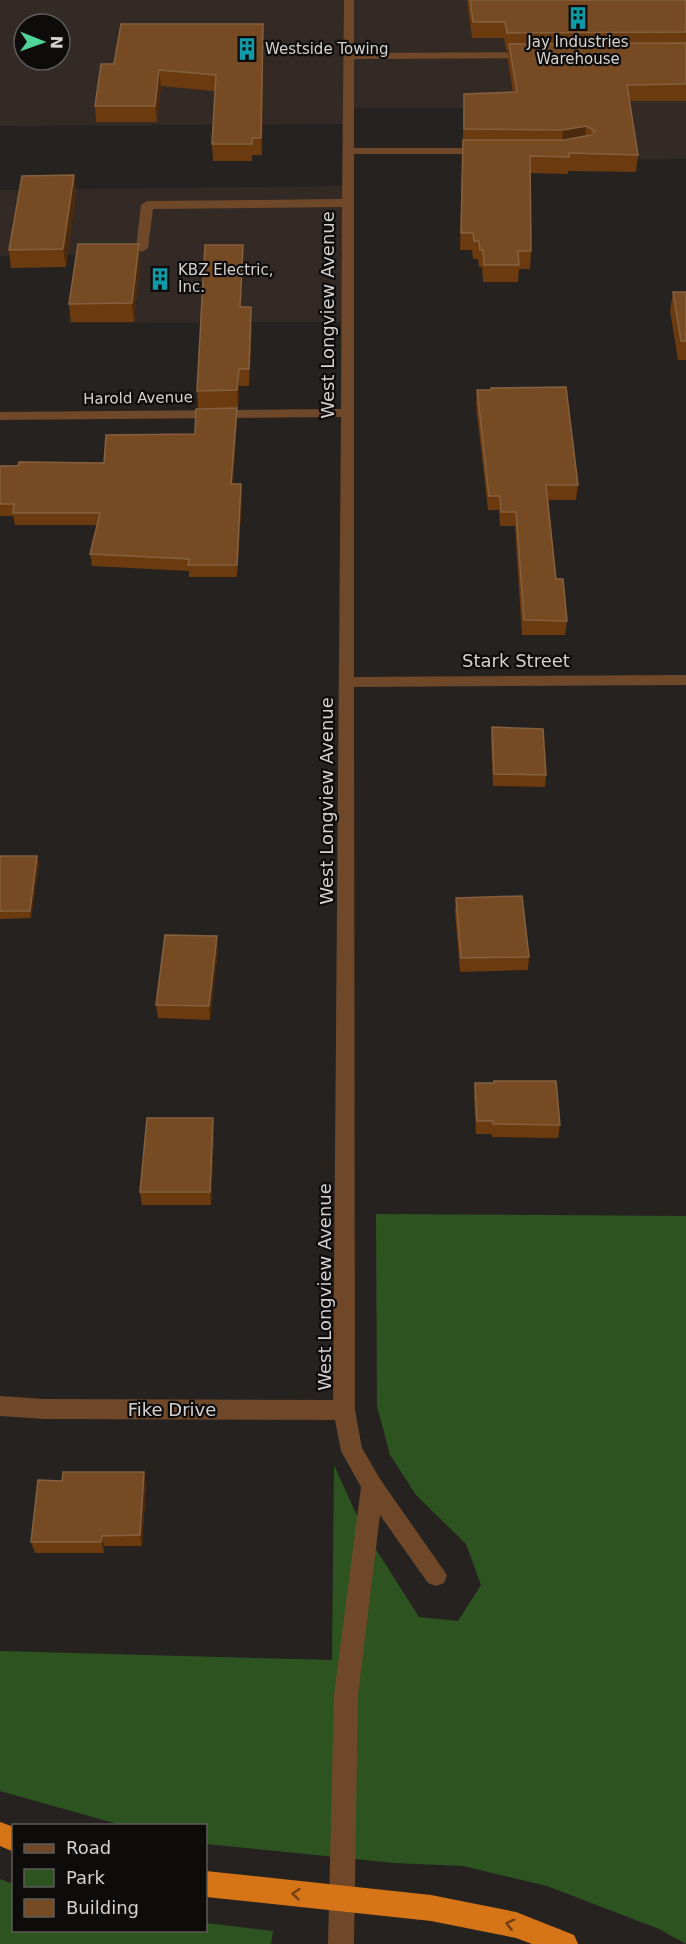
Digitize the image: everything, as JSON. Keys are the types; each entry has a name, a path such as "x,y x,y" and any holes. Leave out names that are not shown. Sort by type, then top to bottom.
{"highway":[{"path":"207,1884 431,1908 516,1924 565,1944"}],"street":[{"name":"West Longview Avenue","path":"349,0 344,1410 352,1451 372,1486 436,1575"},
{"path":"349,56 546,55"},
{"path":"347,151 502,151"},
{"path":"142,248 147,205 347,203"},
{"name":"Harold Avenue","path":"0,416 348,413"},
{"name":"Stark Street","path":"347,682 686,680"},
{"name":"Fike Drive","path":"0,1406 45,1409 344,1410"},
{"path":"341,1944 346,1695 372,1486"}],"shaded area":[{"path":"0,0 686,0 686,159 544,160 535,108 346,108 345,124 0,126"},
{"path":"344,186 344,322 68,323 78,255 0,256 0,190"}],"green space":[{"path":"376,1214 686,1216 686,1944 659,1929 547,1886 463,1866 394,1863 207,1844 207,1824 117,1824 0,1791 0,1651 332,1660 334,1465 363,1529 419,1617 458,1621 481,1585 466,1544 416,1495 390,1455 377,1406"},
{"path":"0,1879 12,1884 12,1932 207,1932 207,1923 273,1931 271,1944 0,1944"}],"building":[{"name":"Jay Industries Warehouse","path":"470,0 686,0 686,32 507,33 505,22 473,22"},
{"path":"121,24 263,24 261,138 252,138 252,144 212,144 216,75 159,70 155,106 95,106 101,64 114,64"},
{"path":"686,43 686,84 627,85 638,155 569,153 569,157 530,156 531,251 518,251 519,265 484,265 483,250 480,250 479,241 474,241 473,233 461,233 463,140 564,140 591,135 595,131 586,126 563,130 464,129 464,94 517,92 509,44"},
{"path":"74,175 63,249 9,250 22,176"},
{"path":"78,244 139,244 132,303 69,304"},
{"path":"205,245 243,245 240,307 251,307 249,369 239,369 237,390 197,391"},
{"path":"673,292 686,292 686,341 681,341"},
{"path":"566,387 578,485 546,485 556,579 563,579 567,621 524,620 516,512 501,512 500,496 489,496 477,390"},
{"path":"237,408 231,484 241,484 237,565 188,565 189,559 90,554 100,513 13,513 14,504 0,504 0,466 18,466 19,462 104,463 106,435 195,434 196,409"},
{"path":"492,727 543,729 546,775 494,774"},
{"path":"0,856 37,856 30,911 0,911"},
{"path":"522,896 529,957 461,958 456,898"},
{"path":"165,935 217,936 209,1006 156,1005"},
{"path":"494,1081 556,1081 560,1125 493,1124 493,1121 477,1121 475,1083 494,1083"},
{"path":"147,1118 213,1118 210,1192 140,1192"},
{"path":"63,1472 144,1472 140,1535 102,1536 101,1542 31,1542 38,1480 62,1481"}],"place":[{"name":"Jay Industries Warehouse","path":"578,18"},
{"name":"Westside Towing","path":"247,49"},
{"name":"KBZ Electric, Inc.","path":"160,279"}]}
